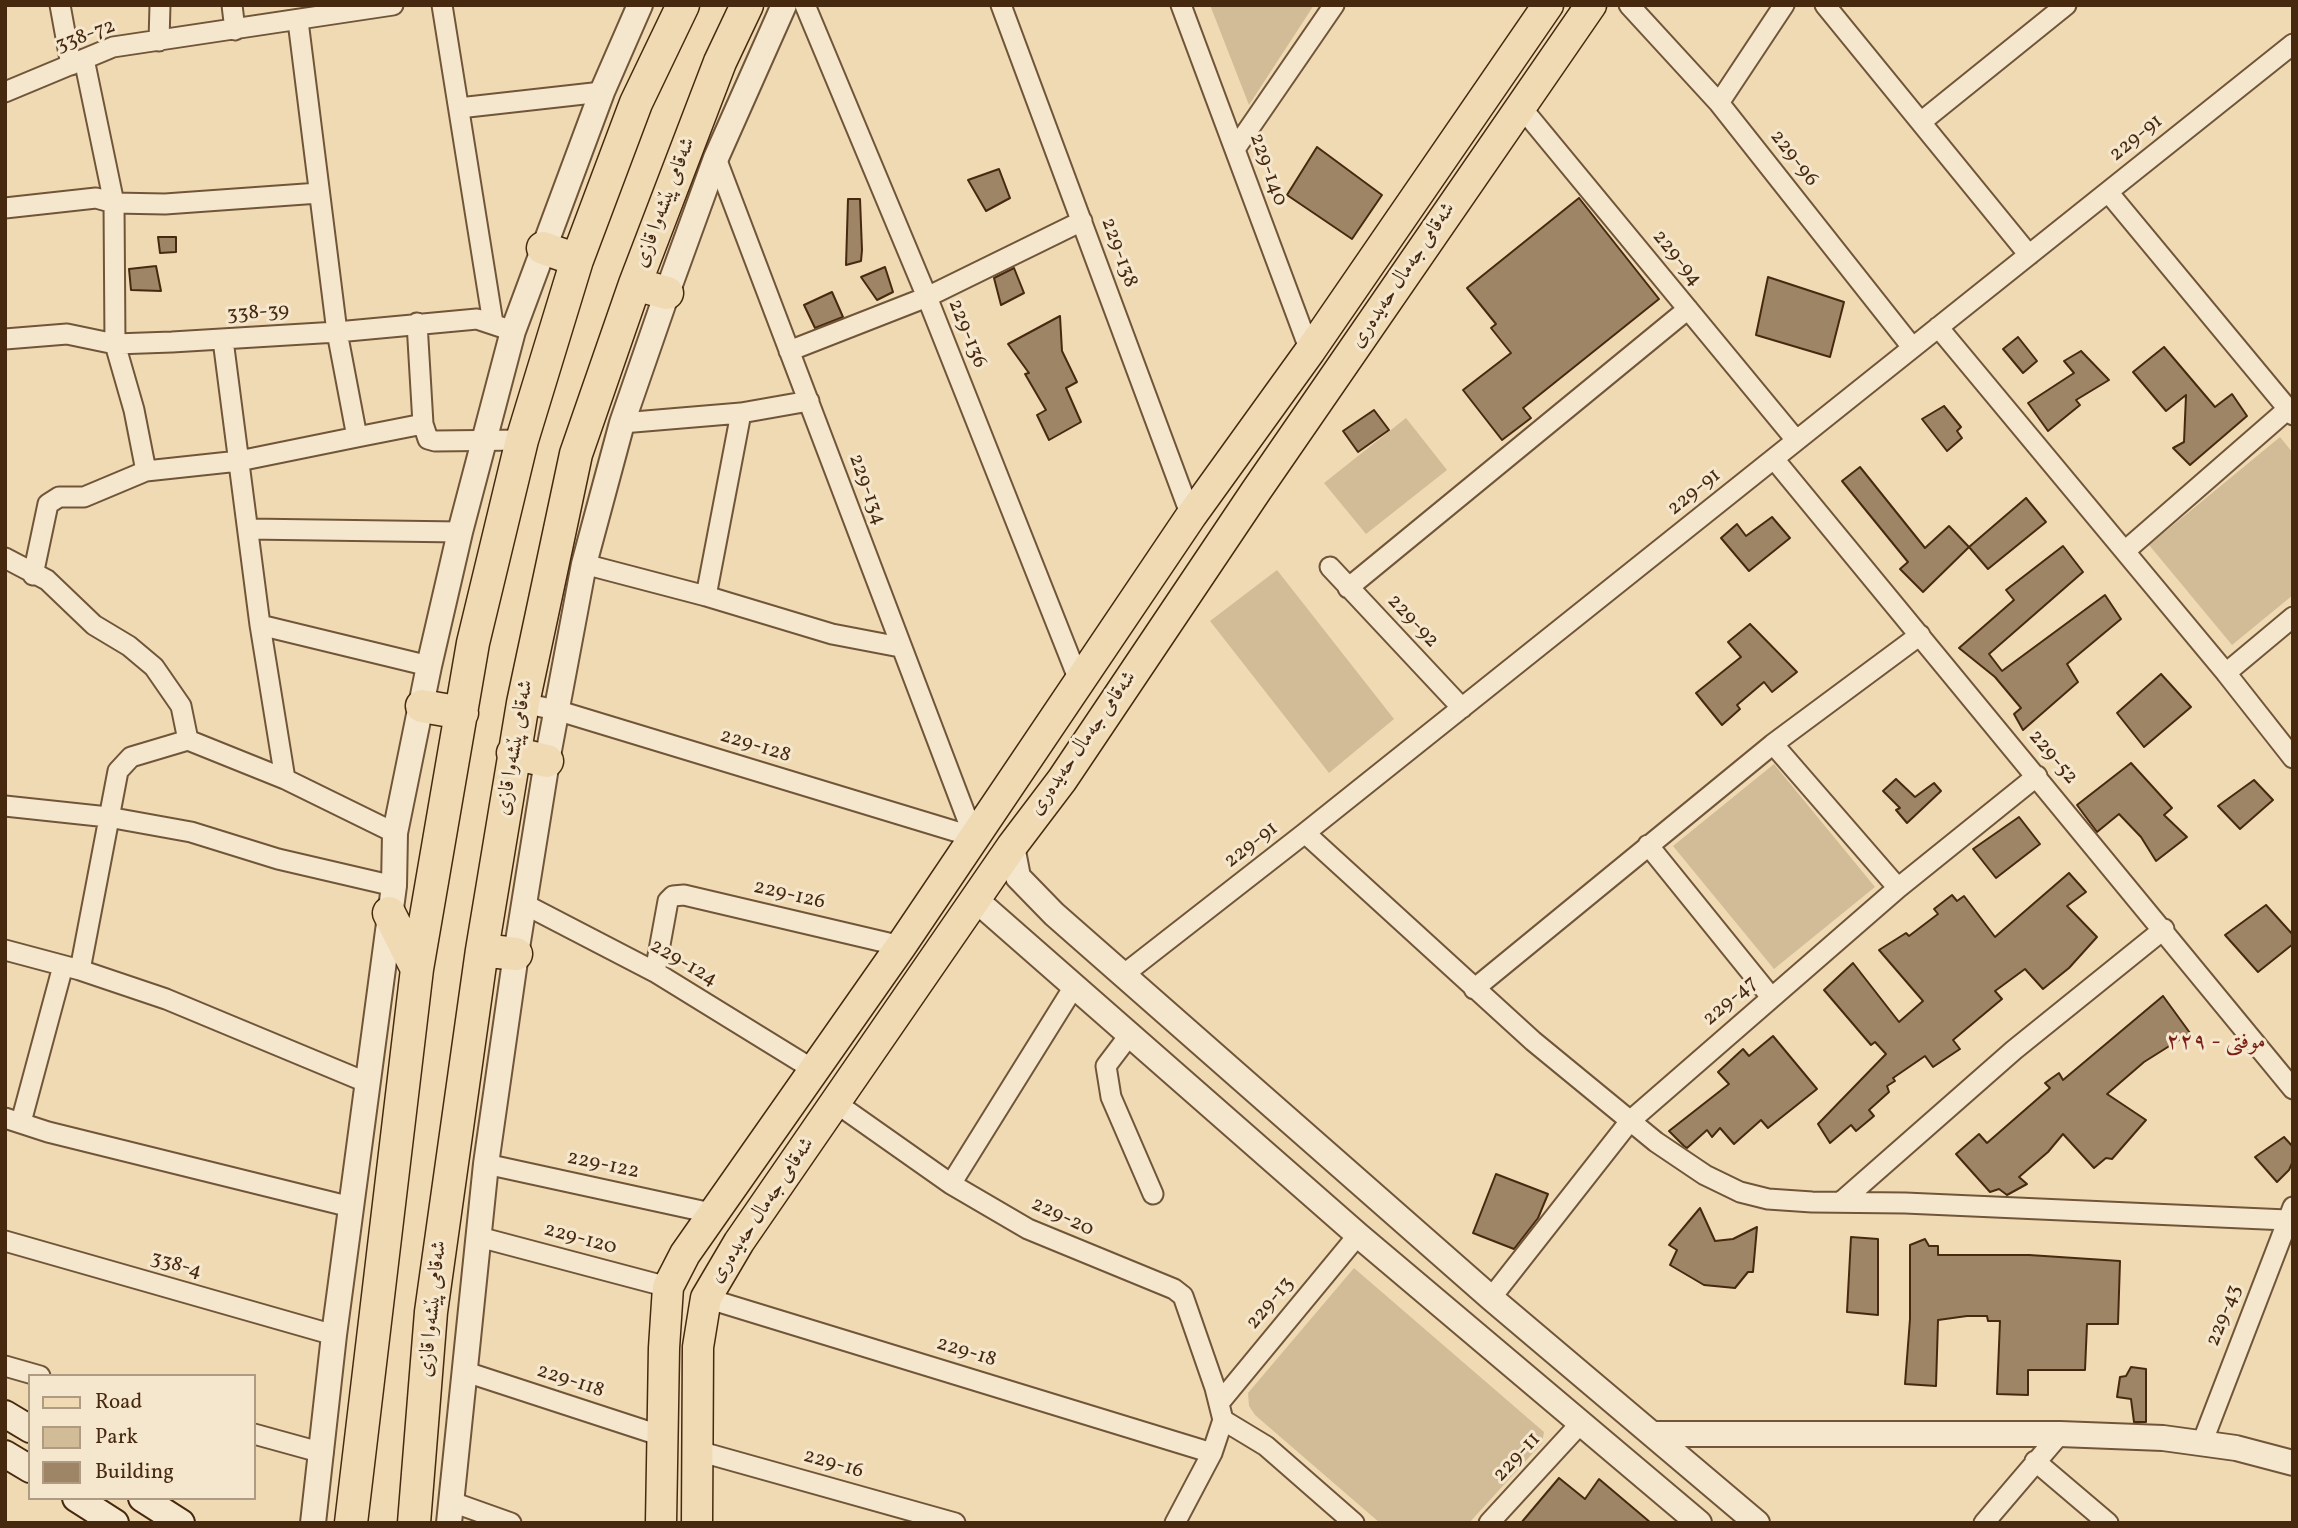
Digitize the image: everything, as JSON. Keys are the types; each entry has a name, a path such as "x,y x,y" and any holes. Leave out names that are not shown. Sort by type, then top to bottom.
{"highway":[{"path":"351,1523 417,969 474,643 522,440 577,260 636,103 683,5"},
{"name":"شەقامی پێشەوا قازی","path":"414,1523 431,1312 482,950 513,753 576,454 635,284 720,62 747,5"},
{"path":"543,248 577,260"},
{"path":"635,284 667,293"},
{"path":"422,706 462,713"},
{"path":"513,753 547,761"},
{"path":"391,899 417,969"},
{"path":"482,950 516,954"}],"main road":[{"name":"شەقامی جەمال حەیدەری","path":"661,1517 668,1287 711,1213 901,946 1191,516 1310,351 1548,5"},
{"name":"شەقامی جەمال حەیدەری","path":"697,1518 698,1347 706,1298 739,1242 1012,846 1062,780 1591,5"},
{"path":"5,1414 28,1428"},
{"path":"5,1454 28,1468"},
{"path":"79,1500 115,1523"},
{"path":"145,1500 181,1523"},
{"path":"661,1517 697,1518"}],"street":[{"path":"60,5 114,203 115,344 134,410 146,471"},
{"path":"159,41 160,5"},
{"path":"232,5 235,30"},
{"path":"442,5 458,108 503,327"},
{"path":"313,1523 323,1453 334,1335 391,899 394,833 429,666 484,438 503,327 543,248 602,92 640,5"},
{"path":"511,1523 451,1512 463,1371 486,1164 516,954 556,710 584,564 622,424 716,158 784,5"},
{"name":"229-136","path":"805,5 927,297 1080,683"},
{"name":"229-138","path":"1001,5 1191,516"},
{"name":"229-140","path":"1181,5 1310,351"},
{"path":"1235,149 1335,5"},
{"name":"229-96","path":"1629,5 1719,103 1912,347"},
{"path":"1719,103 1784,5"},
{"path":"1921,122 2066,5"},
{"name":"338-72","path":"5,92 113,47 384,6"},
{"path":"1828,6 2029,255"},
{"path":"298,21 338,332 357,438"},
{"name":"229-91","path":"1123,975 1305,834 2293,44"},
{"path":"458,108 602,92"},
{"name":"229-94","path":"1521,107 1796,440"},
{"name":"229-134","path":"716,158 974,837"},
{"path":"2108,192 2290,412 2125,551"},
{"path":"5,208 96,198 114,203 165,204 319,193"},
{"path":"789,351 927,297 1082,221"},
{"path":"1348,588 1688,309"},
{"name":"338-39","path":"5,339 67,334 115,344 223,340 477,319 503,327"},
{"path":"417,323 423,424 428,439 435,442 484,438 522,440"},
{"path":"1938,327 2226,673 2293,758"},
{"path":"223,340 260,625 285,779"},
{"path":"622,424 741,413 809,401"},
{"path":"706,596 741,413"},
{"path":"33,575 48,504 59,497 84,497 146,471 239,460 423,424"},
{"name":"229-52","path":"1774,459 2038,776 2293,1089"},
{"path":"247,529 460,532"},
{"path":"5,558 47,580 94,625 129,646 154,667 181,706 188,740"},
{"path":"584,564 706,596 832,635 900,648"},
{"name":"229-92","path":"1330,567 1462,708"},
{"path":"2226,673 2293,617"},
{"path":"260,625 429,666"},
{"path":"1474,989 1773,744 1920,635"},
{"name":"229-128","path":"523,703 556,710 974,837"},
{"path":"351,1207 13,1120 71,968 118,771 124,762 188,740 285,779 394,833"},
{"path":"1773,744 1898,888"},
{"name":"229-47","path":"1491,1298 1630,1121 1898,888 2038,776"},
{"path":"5,806 108,817 191,832 391,899"},
{"path":"1305,834 1474,989 1630,1121 1705,1175 1740,1192 1768,1199 1840,1202 2290,1214"},
{"path":"1648,845 1771,997"},
{"path":"1012,846 1017,877 1054,914 1491,1298 1757,1523"},
{"name":"229-126","path":"655,972 668,901 673,896 684,895 901,946"},
{"path":"976,900 1131,1033 1358,1235 1699,1523"},
{"name":"229-124","path":"524,904 655,972 814,1070"},
{"path":"1027,943 1024,926 1028,919 1035,914 1054,914"},
{"path":"1840,1202 2014,1050 2164,929"},
{"path":"5,950 166,999 368,1083"},
{"path":"951,1184 1074,985"},
{"path":"1131,1033 1106,1066 1111,1097 1153,1194"},
{"name":"229-20","path":"836,1103 951,1184 1028,1229 1174,1289 1182,1296 1221,1411"},
{"name":"229-122","path":"486,1164 711,1213"},
{"path":"1337,1216 1366,1189"},
{"name":"229-43","path":"2202,1443 2290,1214"},
{"name":"229-13","path":"1221,1411 1358,1235"},
{"name":"229-120","path":"479,1237 668,1287"},
{"name":"338-4","path":"5,1241 334,1335"},
{"name":"229-18","path":"706,1298 1212,1452"},
{"path":"5,1366 33,1374"},
{"name":"229-118","path":"463,1371 662,1436"},
{"path":"1175,1523 1212,1452 1221,1411 1266,1446 1354,1523"},
{"name":"229-11","path":"1489,1523 1580,1424"},
{"path":"1654,1434 2060,1434 2163,1438 2202,1443 2293,1464"},
{"path":"1984,1523 2060,1434"},
{"path":"256,1435 323,1453"},
{"name":"229-16","path":"698,1451 956,1523"},
{"path":"2035,1461 2108,1523"}],"green space":[{"path":"1210,5 1314,5 1249,105"},
{"path":"1406,418 1447,470 1366,534 1324,483"},
{"path":"2280,437 2293,453 2293,595 2232,645 2149,545"},
{"path":"1277,570 1394,719 1329,773 1210,621"},
{"path":"1774,764 1875,887 1774,969 1673,846"},
{"path":"1354,1268 1544,1432 1542,1443 1469,1523 1380,1523 1255,1415 1249,1406 1248,1393"}],"building":[{"path":"1317,147 1382,195 1352,239 1287,195"},
{"path":"999,169 1010,198 986,211 968,180"},
{"path":"1579,198 1659,299 1523,408 1531,418 1502,440 1463,390 1511,353 1491,328 1496,324 1467,288"},
{"path":"848,199 860,199 862,250 861,261 846,265"},
{"path":"158,237 176,237 176,252 160,253"},
{"path":"156,266 161,291 131,290 129,269"},
{"path":"885,267 893,292 877,300 861,277"},
{"path":"1014,268 1024,293 1001,305 994,278"},
{"path":"1768,277 1844,302 1830,357 1756,335"},
{"path":"832,292 843,317 815,328 804,305"},
{"path":"1060,316 1062,351 1077,382 1066,388 1081,422 1049,440 1037,415 1046,410 1025,374 1029,373 1008,344"},
{"path":"2018,337 2037,361 2023,373 2003,349"},
{"path":"2164,347 2215,407 2232,394 2247,416 2190,465 2173,448 2184,442 2186,395 2166,411 2133,372"},
{"path":"2081,351 2109,380 2076,400 2080,405 2048,431 2028,403 2074,373 2064,361"},
{"path":"1944,406 1961,427 1957,431 1962,438 1947,451 1922,419"},
{"path":"1374,410 1389,430 1358,452 1343,431"},
{"path":"1860,467 1925,548 1949,526 1969,547 1923,592 1900,569 1908,562 1842,481"},
{"path":"2026,498 2046,522 1988,569 1969,547"},
{"path":"1772,517 1790,538 1749,571 1721,538 1737,524 1746,536"},
{"path":"2063,546 2083,572 1989,654 2002,671 2105,595 2121,619 2067,664 2078,682 2023,730 2014,714 2021,708 1995,677 1959,648 2014,600 2006,590"},
{"path":"1750,624 1797,672 1772,692 1764,682 1737,705 1740,709 1722,725 1696,693 1741,657 1728,642"},
{"path":"2161,674 2191,707 2144,747 2117,713"},
{"path":"2131,763 2172,808 2164,815 2187,837 2156,861 2141,837 2119,814 2097,832 2077,805"},
{"path":"1896,779 1915,797 1934,783 1941,791 1907,823 1896,810 1900,808 1883,791"},
{"path":"2254,780 2273,800 2240,829 2218,806"},
{"path":"2019,817 2040,844 1996,878 1973,849"},
{"path":"2069,873 2086,892 2067,906 2097,937 2069,968 2043,989 2025,969 1995,991 2002,999 1953,1040 1960,1049 1933,1067 1925,1056 1893,1078 1895,1081 1887,1086 1889,1092 1869,1110 1874,1116 1856,1131 1851,1125 1830,1143 1818,1124 1886,1054 1875,1042 1871,1045 1824,990 1853,963 1899,1022 1923,1001 1879,950 1906,933 1909,936 1938,914 1934,909 1952,895 1957,901 1964,896 1995,937"},
{"path":"2266,905 2293,935 2293,944 2258,972 2225,935"},
{"path":"2163,996 2190,1033 2144,1062 2107,1094 2146,1120 2112,1159 2106,1158 2094,1168 2063,1134 2048,1152 2019,1177 2027,1184 2007,1195 1999,1189 1990,1192 1956,1154 1979,1134 1987,1143 2050,1088 2045,1083 2059,1073 2063,1080"},
{"path":"1773,1036 1817,1089 1768,1128 1761,1120 1734,1144 1720,1128 1712,1137 1707,1130 1687,1148 1684,1146 1669,1131 1729,1084 1718,1072 1743,1049 1749,1056"},
{"path":"2284,1137 2293,1147 2293,1161 2289,1170 2277,1182 2255,1157"},
{"path":"1496,1174 1548,1194 1538,1218 1514,1249 1473,1233"},
{"path":"1700,1208 1715,1241 1733,1239 1757,1227 1753,1272 1748,1272 1735,1288 1704,1285 1670,1265 1677,1250 1669,1245"},
{"path":"1851,1237 1878,1239 1878,1315 1847,1312"},
{"path":"1925,1239 1929,1246 1938,1246 1938,1255 2029,1255 2120,1261 2118,1324 2087,1324 2085,1370 2028,1370 2028,1395 1997,1394 2000,1321 1988,1321 1987,1316 1938,1320 1936,1386 1905,1384 1910,1319 1910,1245"},
{"path":"2131,1367 2146,1369 2146,1422 2134,1422 2131,1399 2117,1397 2120,1377 2126,1376"},
{"path":"1559,1478 1585,1499 1599,1479 1651,1523 1521,1523"}],"district":[{"name":"موفتی - ٢٢٩","path":"2216,1044"}]}
